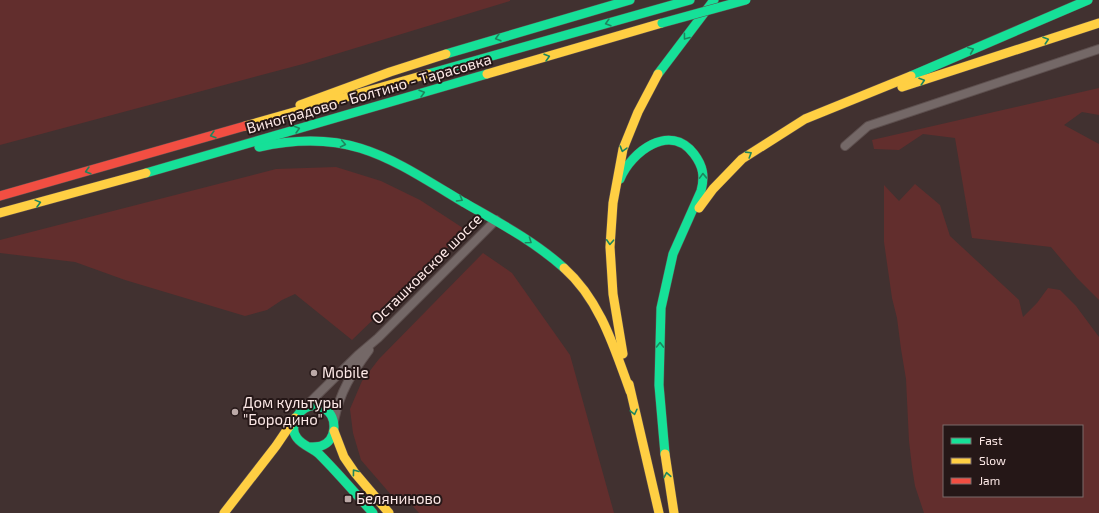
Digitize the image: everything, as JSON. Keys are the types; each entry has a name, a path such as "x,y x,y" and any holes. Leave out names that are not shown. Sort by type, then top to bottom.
{"main road":[{"path":"237,128 397,70 475,45 630,0"},
{"name":"Виноградово - Болтино - Тарасовка","path":"0,196 690,0"},
{"name":"Виноградово - Болтино - Тарасовка","path":"0,214 746,0"},
{"path":"686,225 713,189 742,159 805,119 1088,0"},
{"path":"659,513 630,391 613,294 610,247 613,203 622,148 638,112 658,73 712,3"},
{"path":"805,119 1099,23"},
{"path":"127,178 281,141 315,139 343,143 369,150 404,166 496,220 558,263 580,284 598,311 630,391"},
{"path":"613,203 622,174 635,156 646,146 660,141 677,141 686,145 696,156 703,168 704,181 673,254 661,308 659,384 666,465 674,513"},
{"path":"303,409 319,406 328,411 334,420"},
{"name":"Осташковское шоссе","path":"224,513 265,458 277,445 287,427 303,409"},
{"path":"296,417 293,427 296,437 300,442 317,453 373,513"},
{"name":"Осташковское шоссе","path":"334,420 334,431 344,457 355,473 389,513"},
{"path":"309,447 325,444 329,441 334,431"},
{"path":"277,445 289,441 300,442"}],"street":[{"path":"845,146 868,126 1099,49"},
{"name":"Осташковское шоссе","path":"303,409 358,355 378,338 496,220"},
{"name":"Осташковское шоссе","path":"334,420 346,383 378,338"}],"shaded area":[{"path":"0,0 510,1 303,64 0,145"},
{"path":"1099,88 1099,115 1082,112 1064,125 1099,144 1099,300 1077,278 1051,247 972,238 955,138 923,134 899,150 874,149 872,140"},
{"path":"336,167 381,181 420,200 466,230 352,340 295,294 282,300 267,310 245,316 125,280 75,262 0,253 0,240 276,169"},
{"path":"915,184 940,205 950,236 1019,300 1023,317 1037,303 1048,288 1060,290 1076,306 1099,337 1099,513 924,513 915,486 912,467 909,441 906,379 884,242 884,185 899,201"},
{"path":"483,253 512,273 570,355 614,513 419,513 411,504 399,504 361,460 353,433 350,409 362,381 379,359"}],"traffic: fast":[{"path":"446,54 630,0"},
{"path":"428,74 690,0"},
{"path":"658,74 714,0"},
{"path":"662,23 746,0"},
{"path":"911,76 1088,0"},
{"path":"146,173 487,74"},
{"path":"259,147 291,142 319,141 344,144 367,150 413,172 502,225 540,249 564,268"},
{"path":"620,179 625,169 642,151 652,144 663,141 674,141 684,145 697,158 703,176 701,191 673,254 661,308 659,385 665,454"},
{"path":"309,447 320,446 326,443 333,434 334,423 332,417 320,406 309,406 297,416 294,429 295,435 302,443 319,454 373,513"}],"traffic: slow":[{"path":"487,74 662,23"},
{"path":"902,87 1099,23"},
{"path":"300,105 390,72 446,54"},
{"path":"245,126 428,74"},
{"path":"623,354 613,294 610,247 613,203 623,149 638,112 658,74"},
{"path":"699,208 713,189 742,159 805,119 911,76"},
{"path":"0,213 146,173"},
{"path":"564,268 577,281 596,309 612,341 630,391"},
{"path":"629,384 659,513"},
{"path":"224,513 276,446 295,418"},
{"path":"334,431 344,457 355,473 389,513"},
{"path":"665,454 674,513"}],"traffic: jam":[{"path":"0,196 245,126"}],"place":[{"name":"Mobile","path":"314,373"},
{"name":"Дом культуры \"Бородино\"","path":"235,412"},
{"name":"Беляниново","path":"348,499"}]}
